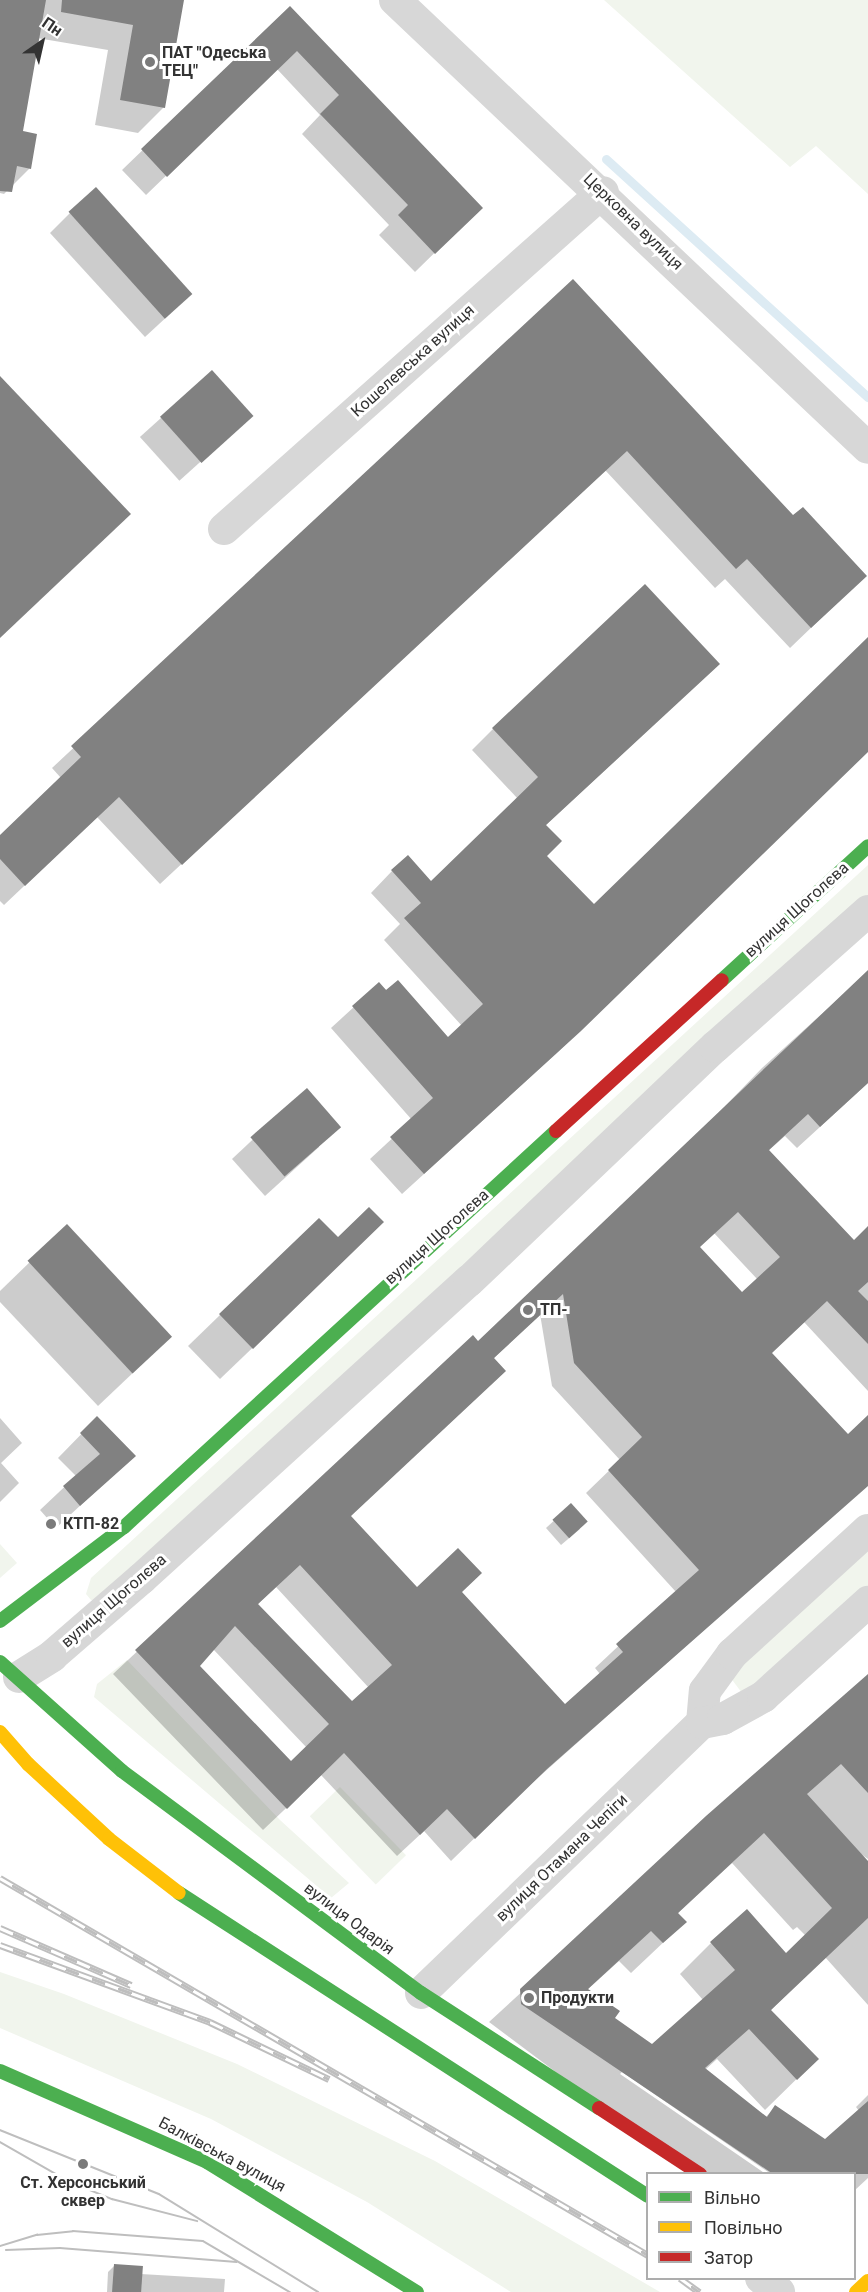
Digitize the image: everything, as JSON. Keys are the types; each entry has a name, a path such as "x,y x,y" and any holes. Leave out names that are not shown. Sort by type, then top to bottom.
{"street":[{"name":"Церковна вулиця","path":"395,0 603,192 868,448"},
{"name":"Кошелевська вулиця","path":"224,529 603,192"},
{"name":"вулиця Щоголєва","path":"0,1621 124,1527 868,846"},
{"name":"вулиця Щоголєва","path":"9,1669 52,1656 141,1579 452,1297 715,1047 868,911"},
{"path":"702,1723 705,1691 732,1654 868,1530"},
{"name":"вулиця Отамана Чепіги","path":"421,1993 702,1723 723,1719 763,1697 868,1602"},
{"name":"вулиця Одарія","path":"9,1669 122,1771 421,1993 697,2172"},
{"path":"0,1732 28,1764 109,1839 191,1902 646,2195"},
{"name":"Балківська вулиця","path":"0,2070 207,2162 287,2208 417,2292"},
{"path":"856,2271 868,2280 856,2292"},
{"path":"764,2280 779,2292"}],"shaded area":[{"path":"604,0 868,0 868,194 816,146 790,167"},
{"path":"868,865 868,900 100,1601 91,1600 86,1594 91,1578"},
{"path":"868,1541 868,1586 782,1666 742,1693 730,1677"},
{"path":"0,1544 17,1563 0,1578"},
{"path":"127,1660 280,1820 349,1883 331,1898 94,1697 97,1684"},
{"path":"340,1787 406,1855 376,1885 310,1816"},
{"path":"0,1972 64,1994 237,2064 435,2161 660,2292 511,2292 367,2202 211,2119 0,2028"}],"building":[{"path":"0,0 46,0 23,131 37,134 31,169 17,166 12,192 0,191"},
{"path":"62,0 184,0 165,108 120,100 133,25 61,12"},
{"path":"290,6 483,208 435,254 398,215 408,205 320,114 339,95 297,51 167,177 141,149"},
{"path":"96,187 192,294 165,319 69,212"},
{"path":"573,279 793,515 803,507 867,576 811,628 747,559 736,569 627,451 182,865 119,797 25,886 0,859 0,835 81,757 71,746"},
{"path":"212,370 253,416 201,463 160,417"},
{"path":"0,376 131,514 0,638"},
{"path":"645,584 720,664 546,825 562,841 547,856 594,904 868,637 868,752 581,1031 424,1174 390,1137 433,1098 352,1006 379,982 386,990 398,980 448,1037 483,1004 404,918 421,903 391,870 408,855 431,881 538,777 492,728"},
{"path":"868,970 868,1083 820,1127 808,1114 769,1150 854,1240 868,1226 868,1282 858,1291 868,1301 868,1344 827,1301 772,1353 848,1434 868,1415 868,1486 547,1769 475,1839 447,1809 420,1835 344,1753 287,1809 135,1650 473,1335 478,1341","holes":["738,1212 780,1257 742,1292 700,1247","563,1294 574,1363 642,1437 608,1470 699,1570 616,1644 623,1652 565,1704 462,1592 482,1573 458,1548 417,1587 351,1516 506,1371 494,1358","300,1565 392,1665 352,1701 258,1604","235,1626 329,1724 291,1761 200,1666"]},
{"path":"307,1088 341,1127 285,1176 250,1137"},
{"path":"369,1207 384,1222 253,1349 219,1314 319,1218 338,1237"},
{"path":"67,1224 172,1337 133,1373 28,1261"},
{"path":"97,1416 136,1456 80,1506 63,1486 100,1454 80,1433"},
{"path":"571,1503 588,1522 569,1538 552,1520"},
{"path":"868,1674 868,1793 841,1764 807,1794 868,1861 868,1918 771,2010 819,2059 797,2080 749,2029 705,2068 767,2117 775,2105 825,2139 868,2101 868,2174 770,2172 521,2004 520,1989 706,1816","holes":["764,1833 832,1908 786,1953 747,1909 710,1942 735,1970 652,2044 615,2018 620,2011 588,1989 651,1931 663,1943 687,1922 678,1913"]},
{"path":"114,2264 143,2266 141,2292 112,2292"}],"waterway":[{"path":"606,159 868,397"}],"tram line":[{"path":"0,2130 159,2194 318,2292"},
{"path":"0,2142 68,2181 112,2199 197,2221"},
{"path":"0,2246 37,2235 73,2231 203,2241 290,2292"},
{"path":"6,2250 60,2248 236,2262"}],"railway":[{"path":"0,1878 646,2254"},
{"path":"0,1928 131,1985"},
{"path":"0,1945 210,2022 329,2079"},
{"path":"683,2280 699,2292"}],"traffic: fast":[{"path":"722,980 868,846"},
{"path":"0,1621 124,1527 556,1131"},
{"path":"0,1662 122,1771 421,1993 599,2108"},
{"path":"179,1893 646,2195"},
{"path":"0,2071 207,2162 417,2292"}],"traffic: slow":[{"path":"0,1732 28,1764 109,1839 179,1893"},
{"path":"856,2292 868,2281"}],"traffic: jam":[{"path":"556,1131 722,980"},
{"path":"599,2108 697,2172"}],"place":[{"name":"ПАТ \"Одеська ТЕЦ\"","path":"150,62"},
{"name":"ТП-","path":"528,1310"},
{"name":"КТП-82","path":"51,1524"},
{"name":"Продукти","path":"529,1998"},
{"name":"Ст. Херсонський сквер","path":"83,2164"}]}
